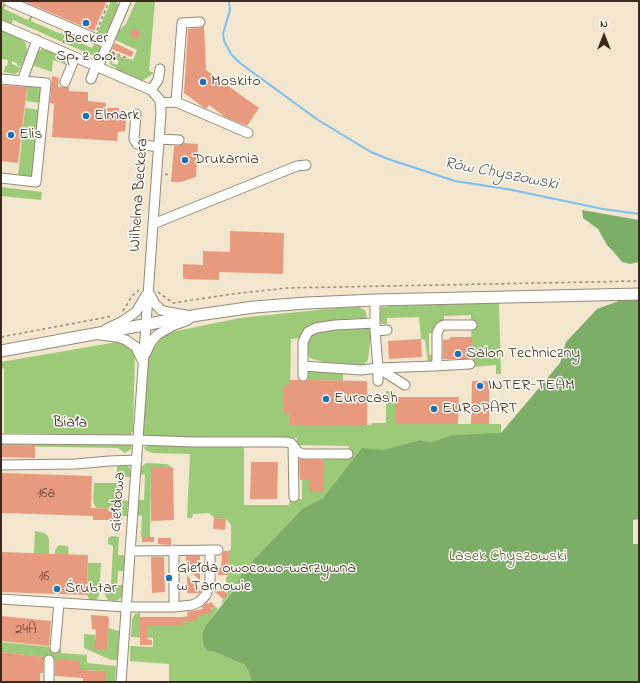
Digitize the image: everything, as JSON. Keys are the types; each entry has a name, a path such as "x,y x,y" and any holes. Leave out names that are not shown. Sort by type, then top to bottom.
{"main road":[{"path":"1,351 198,315 276,306 375,300 639,294"}],"street":[{"path":"8,1 93,38 109,48"},
{"path":"91,79 97,66 109,48 114,30 127,1"},
{"path":"176,102 182,23 200,22"},
{"path":"1,25 152,90 160,100 160,103 176,102 248,133"},
{"path":"22,81 36,40"},
{"path":"65,82 75,57"},
{"path":"152,90 158,80 160,69"},
{"path":"1,79 46,83 36,182 1,178"},
{"name":"Wilhelma Beckera","path":"146,324 145,289 156,249 154,224 160,103"},
{"path":"136,114 134,139 137,144 179,140"},
{"path":"154,224 223,201 297,166 306,165"},
{"path":"145,289 161,310 183,315 198,315"},
{"path":"93,334 130,318 143,302 145,289"},
{"path":"375,300 378,381"},
{"path":"143,364 149,347 157,335 172,326 198,315"},
{"name":"Giełdowa","path":"121,682 146,324"},
{"path":"303,376 303,342 308,332 316,328 335,325 375,327 387,330"},
{"path":"434,366 437,362 437,333 440,327 472,325"},
{"path":"93,334 117,337 126,340 136,347 143,364"},
{"path":"303,366 361,370 470,364"},
{"path":"378,368 405,385"},
{"name":"Biała","path":"1,439 288,442 293,445"},
{"path":"293,445 298,452 304,454 348,454"},
{"path":"293,445 294,497"},
{"path":"1,465 76,464 137,460"},
{"path":"174,550 174,607"},
{"path":"1,599 126,607 174,607 192,605 199,602 206,595 210,582 214,550 131,551"},
{"path":"55,648 59,603"},
{"path":"49,660 49,682"}],"path":[{"path":"93,38 110,1"},
{"path":"109,48 127,58"},
{"path":"109,48 116,59"},
{"path":"158,292 173,303 255,291 287,288 639,281"},
{"path":"120,315 132,296 145,289"},
{"path":"1,337 112,316"}],"green space":[{"path":"111,1 115,1 120,5 107,37 104,39 96,35"},
{"path":"136,1 155,1 149,71 154,73 142,81 116,70 116,68 110,64 108,57 109,52 113,53 115,57 111,63 117,65 119,61 117,60 116,55 133,60 137,50 113,39 117,32 126,24"},
{"path":"4,3 6,4 4,9 28,20 31,15 33,16 31,21 61,34 63,29 67,30 62,42 13,20 11,25 1,20 1,8"},
{"path":"1,29 20,37 26,44 27,52 21,67 12,61 12,64 21,68 15,74 4,72 8,60 1,59"},
{"path":"70,31 74,33 72,39 92,48 95,43 98,44 101,47 101,52 96,57 64,43"},
{"path":"44,49 60,55 67,65 53,60 52,72 32,65 37,51"},
{"path":"24,86 41,88 43,90 40,103 26,101 27,89 23,88"},
{"path":"25,108 40,110 33,175 30,177 18,176"},
{"path":"1,187 42,192 41,200 1,196"},
{"path":"582,210 639,220 639,262 630,264 622,262 607,245 598,229 583,218"},
{"name":"Lasek Chyszowski","path":"627,298 639,298 639,519 633,520 633,544 639,544 639,682 251,682 250,675 245,665 215,652 208,651 204,646 202,635 206,625 234,590 243,571 303,508 323,498 362,448 383,450 420,440 432,442 452,435 501,433 560,363 566,342 597,309"},
{"path":"499,303 501,374 496,374 496,365 472,367 471,315 444,316 444,322 433,333 429,333 429,355 434,355 433,360 428,363 425,340 421,339 419,317 387,318 387,324 382,324 378,321 381,307"},
{"path":"359,307 365,310 367,317 366,319 361,321 323,323 302,338 291,339 290,385 284,385 284,414 290,414 290,424 371,425 372,423 386,423 386,391 394,392 395,424 501,424 501,434 452,435 432,442 420,440 384,450 375,450 334,485 323,498 303,508 243,571 234,590 221,605 223,599 228,593 226,578 228,575 229,551 231,549 231,525 226,519 214,518 209,513 193,514 192,518 187,518 190,454 152,453 145,450 144,447 152,445 241,446 244,449 244,505 289,505 290,500 302,499 302,479 309,479 309,492 324,492 324,459 349,459 349,446 296,445 297,438 144,436 142,434 147,362 149,354 161,338 166,334 176,331 240,318"},
{"path":"365,327 369,329 371,333 368,360 363,365 324,362 310,358 308,355 309,336 322,330"},
{"path":"117,342 131,345 135,353 133,431 130,435 4,433 4,368 1,369 1,362"},
{"path":"311,370 343,371 343,381 308,380 308,372"},
{"path":"1,441 132,444 131,449 125,453 118,448 1,446"},
{"path":"124,463 130,468 130,477 123,477 122,500 128,501 127,516 122,516 122,520 116,520 116,509 96,508 93,502 94,483 117,483 117,465"},
{"path":"146,463 167,464 173,468 151,468 150,537 141,537 142,516 136,515 138,500 144,500 145,475 139,474 140,468"},
{"path":"35,531 44,533 48,536 49,554 34,554"},
{"path":"112,536 119,537 118,555 124,555 124,571 118,571 117,585 123,585 122,597 116,601 108,600 105,595 106,586 111,585 113,546 108,544 108,538"},
{"path":"59,545 68,547 69,555 55,554 55,550"},
{"path":"88,563 101,563 99,596 95,601 90,600 87,595"},
{"path":"215,606 218,609 206,625 208,651 215,652 245,665 250,675 251,682 169,682 169,664 130,661 130,646 153,647 153,638 131,637 132,619 135,614 140,612 140,633 147,633 147,626 183,626 183,617 188,616 188,621 197,620 197,616 211,610"},
{"path":"108,628 119,631 118,659 116,660 111,660 84,648 84,634 95,635 95,650 107,650"},
{"path":"1,642 61,648 61,653 87,655 87,663 116,666 115,682 106,682 106,671 80,670 80,661 49,660 44,659 44,657 1,652"}],"building":[{"name":"Becker Sp. z o.o.","path":"23,1 107,1 94,31"},
{"name":"Moskito","path":"204,26 206,70 259,108 247,126 225,117 209,105 206,109 184,93 188,29 200,28"},
{"path":"135,29 140,34 135,39 130,34"},
{"path":"115,43 134,52 131,57 112,49"},
{"name":"Elmark","path":"52,76 59,78 58,87 69,87 69,91 88,92 88,101 106,103 106,108 119,108 119,111 126,121 125,131 118,132 117,141 52,137 54,104 50,103"},
{"name":"Elis","path":"1,85 27,87 18,163 1,161"},
{"name":"Drukarnia","path":"184,143 198,144 196,177 181,182 171,182 174,146"},
{"path":"230,231 284,233 283,274 219,272 219,280 183,279 183,264 203,265 203,251 230,252"},
{"name":"Salon Techniczny","path":"450,337 472,337 473,359 443,359 443,340 450,339"},
{"path":"421,339 422,357 389,359 388,341"},
{"name":"Eurocash","path":"290,380 299,380 303,382 307,380 367,381 367,425 290,425 290,414 284,414 284,385 290,385"},
{"path":"472,381 489,381 489,424 471,424"},
{"path":"395,397 459,397 458,424 395,424"},
{"path":"1,446 35,446 35,458 1,457"},
{"path":"299,459 324,460 324,492 309,492 309,479 300,480"},
{"path":"251,462 278,462 277,499 250,499"},
{"path":"151,468 173,468 174,520 151,521"},
{"path":"1,473 92,476 91,508 116,509 116,520 93,520 93,516 1,513"},
{"path":"214,518 226,519 225,530 213,529"},
{"path":"142,537 154,537 154,542 142,542"},
{"path":"158,538 171,538 171,545 158,544"},
{"path":"224,551 229,551 228,575 218,575 218,568 221,568 222,554"},
{"path":"1,552 88,555 87,595 1,592"},
{"path":"186,556 200,556 200,580 186,568"},
{"path":"151,557 164,557 165,592 152,593"},
{"path":"187,575 201,592 200,593 187,593"},
{"path":"223,589 228,594 223,599 214,591 220,591"},
{"path":"207,602 208,604 211,602 215,606 211,609 212,612 197,617 198,620 183,622 183,626 147,626 147,639 152,640 152,645 140,645 140,617 188,617 187,612 203,609 202,607"},
{"path":"91,615 107,616 109,618 107,650 94,650 96,630 92,629"},
{"path":"1,616 51,621 49,646 1,641"},
{"path":"1,652 44,657 43,673 40,673 40,682 1,682"},
{"path":"55,659 80,661 80,670 106,671 106,682 83,682 83,678 55,676"}],"waterway":[{"name":"Rów Chyszowski","path":"229,1 230,10 223,34 224,41 231,54 240,63 318,120 371,152 455,181 507,189 603,209 639,214"}],"place":[{"name":"Becker Sp. z o.o.","path":"86,23"},
{"name":"Moskito","path":"203,82"},
{"name":"Elmark","path":"86,116"},
{"name":"Elis","path":"11,135"},
{"name":"Drukarnia","path":"185,160"},
{"name":"Salon Techniczny","path":"458,354"},
{"name":"INTER-TEAM","path":"480,386"},
{"name":"Eurocash","path":"326,399"},
{"name":"EUROPART","path":"434,409"},
{"name":"Giełda owocowo-warzywna w Tarnowie","path":"169,578"},
{"name":"Śrubtar","path":"57,589"}]}
